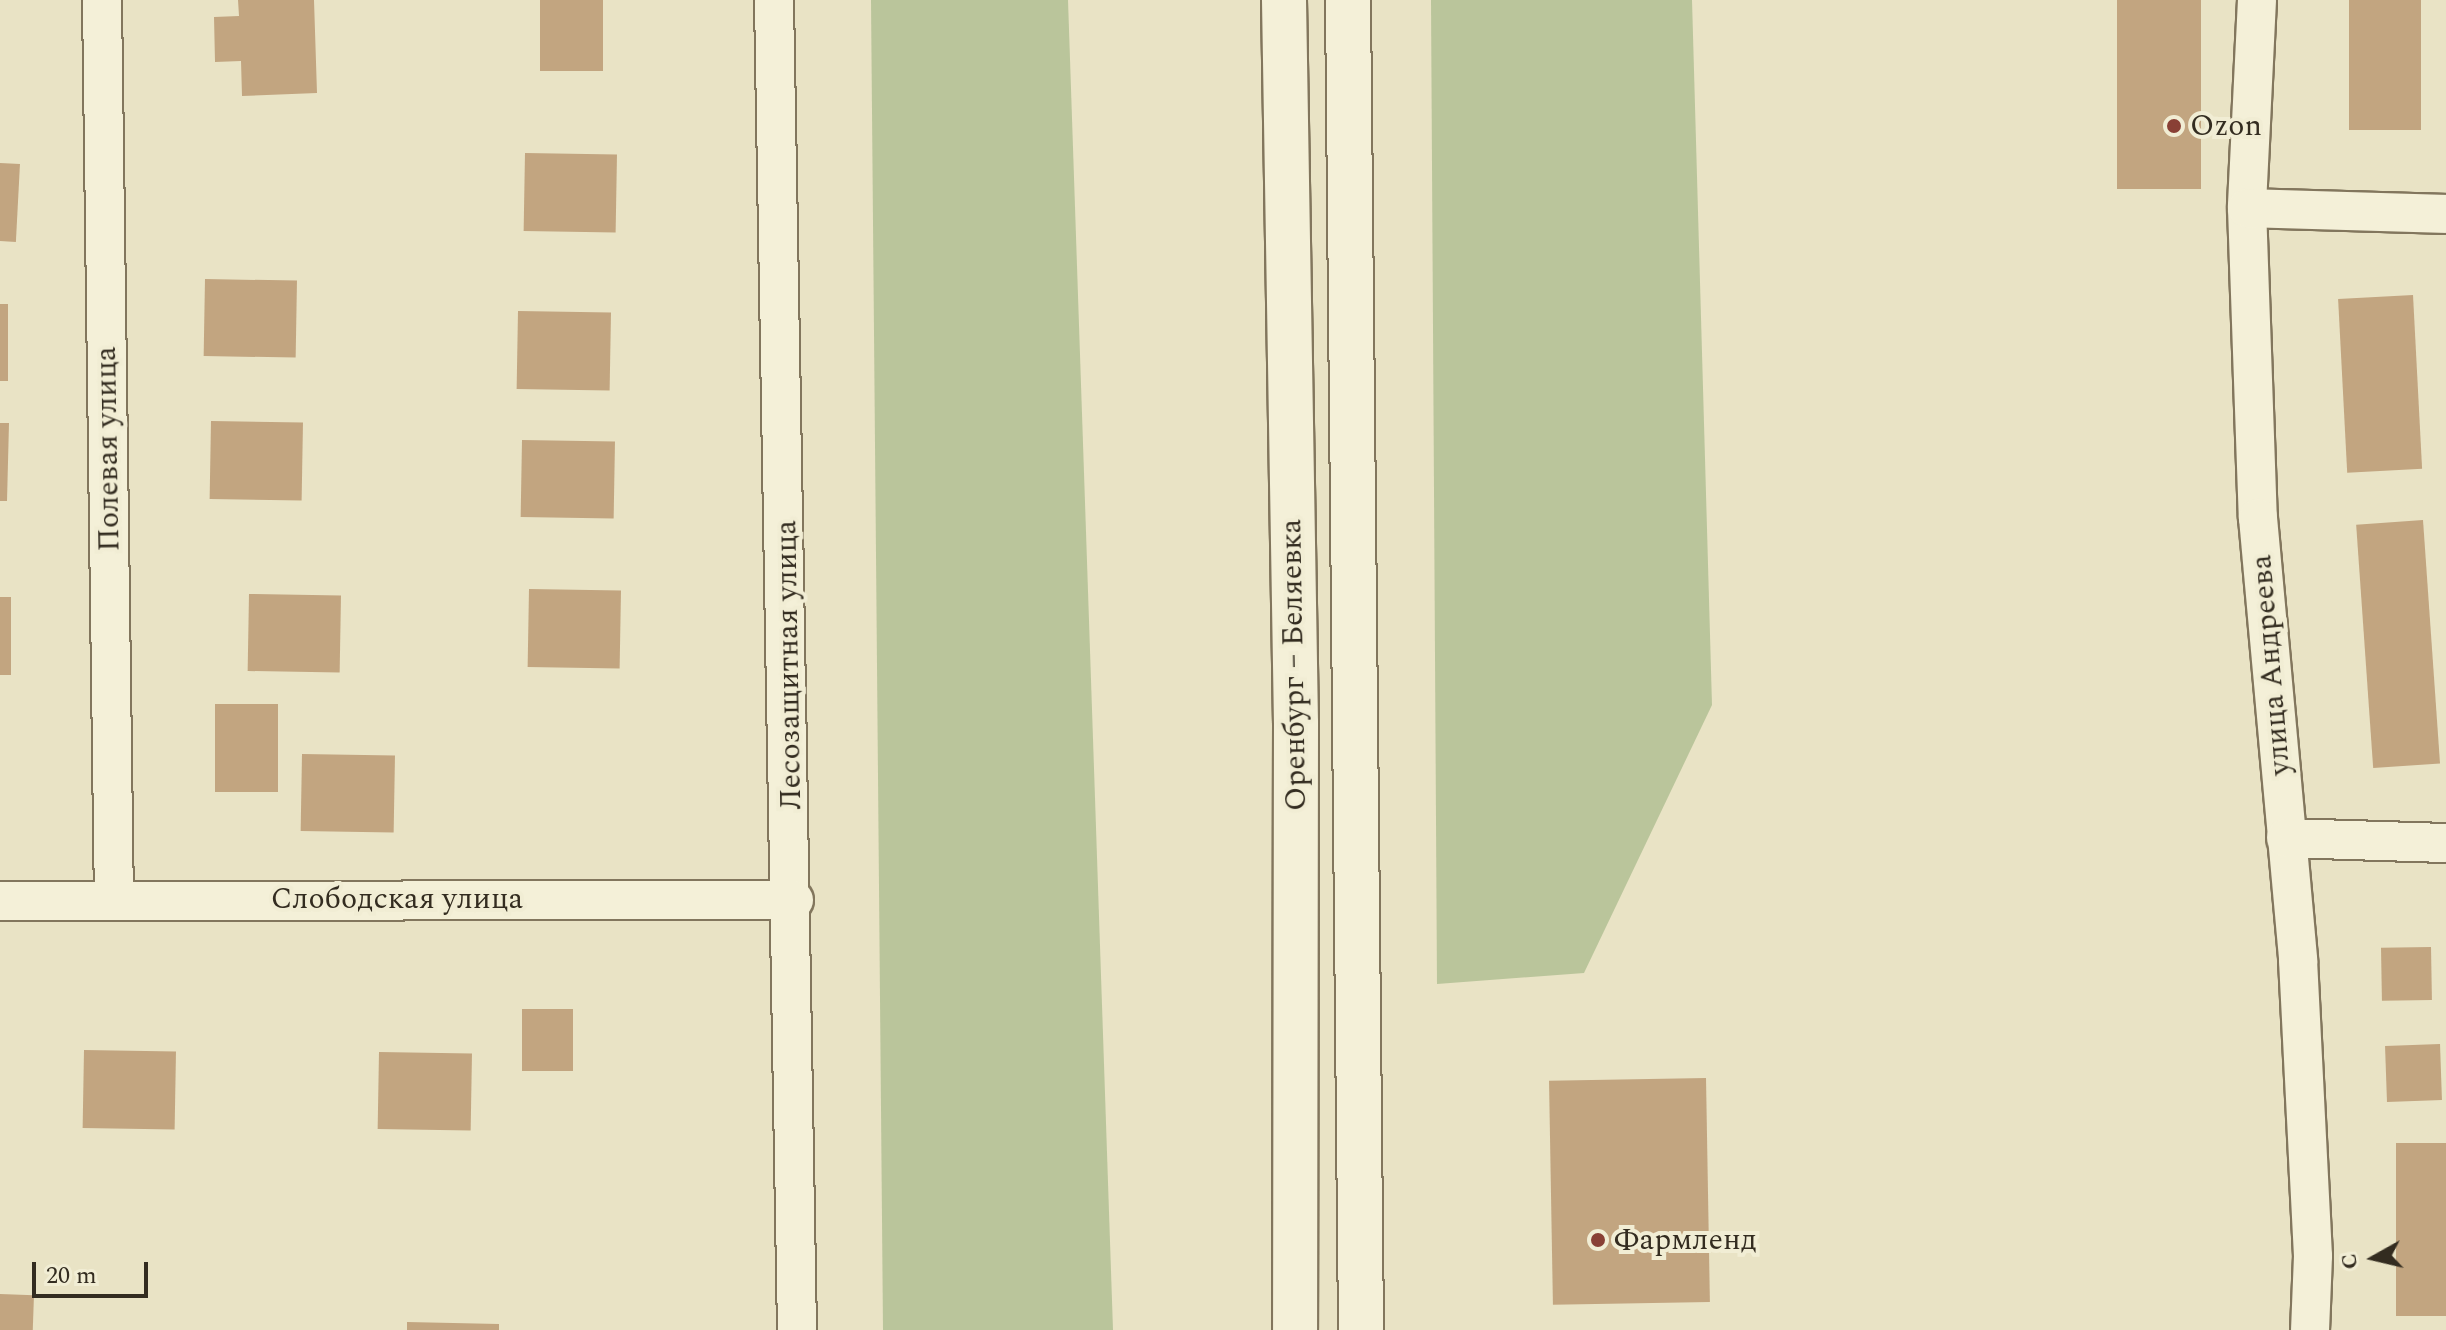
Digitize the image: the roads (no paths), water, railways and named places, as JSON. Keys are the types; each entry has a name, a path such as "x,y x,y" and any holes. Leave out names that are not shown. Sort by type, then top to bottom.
{"main road":[{"name":"Оренбург – Беляевка","path":"1284,0 1296,724 1295,1330"},
{"path":"1348,0 1361,1330"}],"street":[{"name":"Полевая улица","path":"102,0 114,899"},
{"name":"Лесозащитная улица","path":"774,0 794,900 797,1330"},
{"name":"улица Андреева","path":"2257,0 2247,208 2258,518 2286,838 2313,1256 2310,1330"},
{"path":"2247,208 2446,214"},
{"path":"2286,838 2446,843"},
{"name":"Слободская улица","path":"0,901 794,900"}],"place":[{"name":"Ozon","path":"2174,126"},
{"name":"Фармленд","path":"1598,1240"}]}
